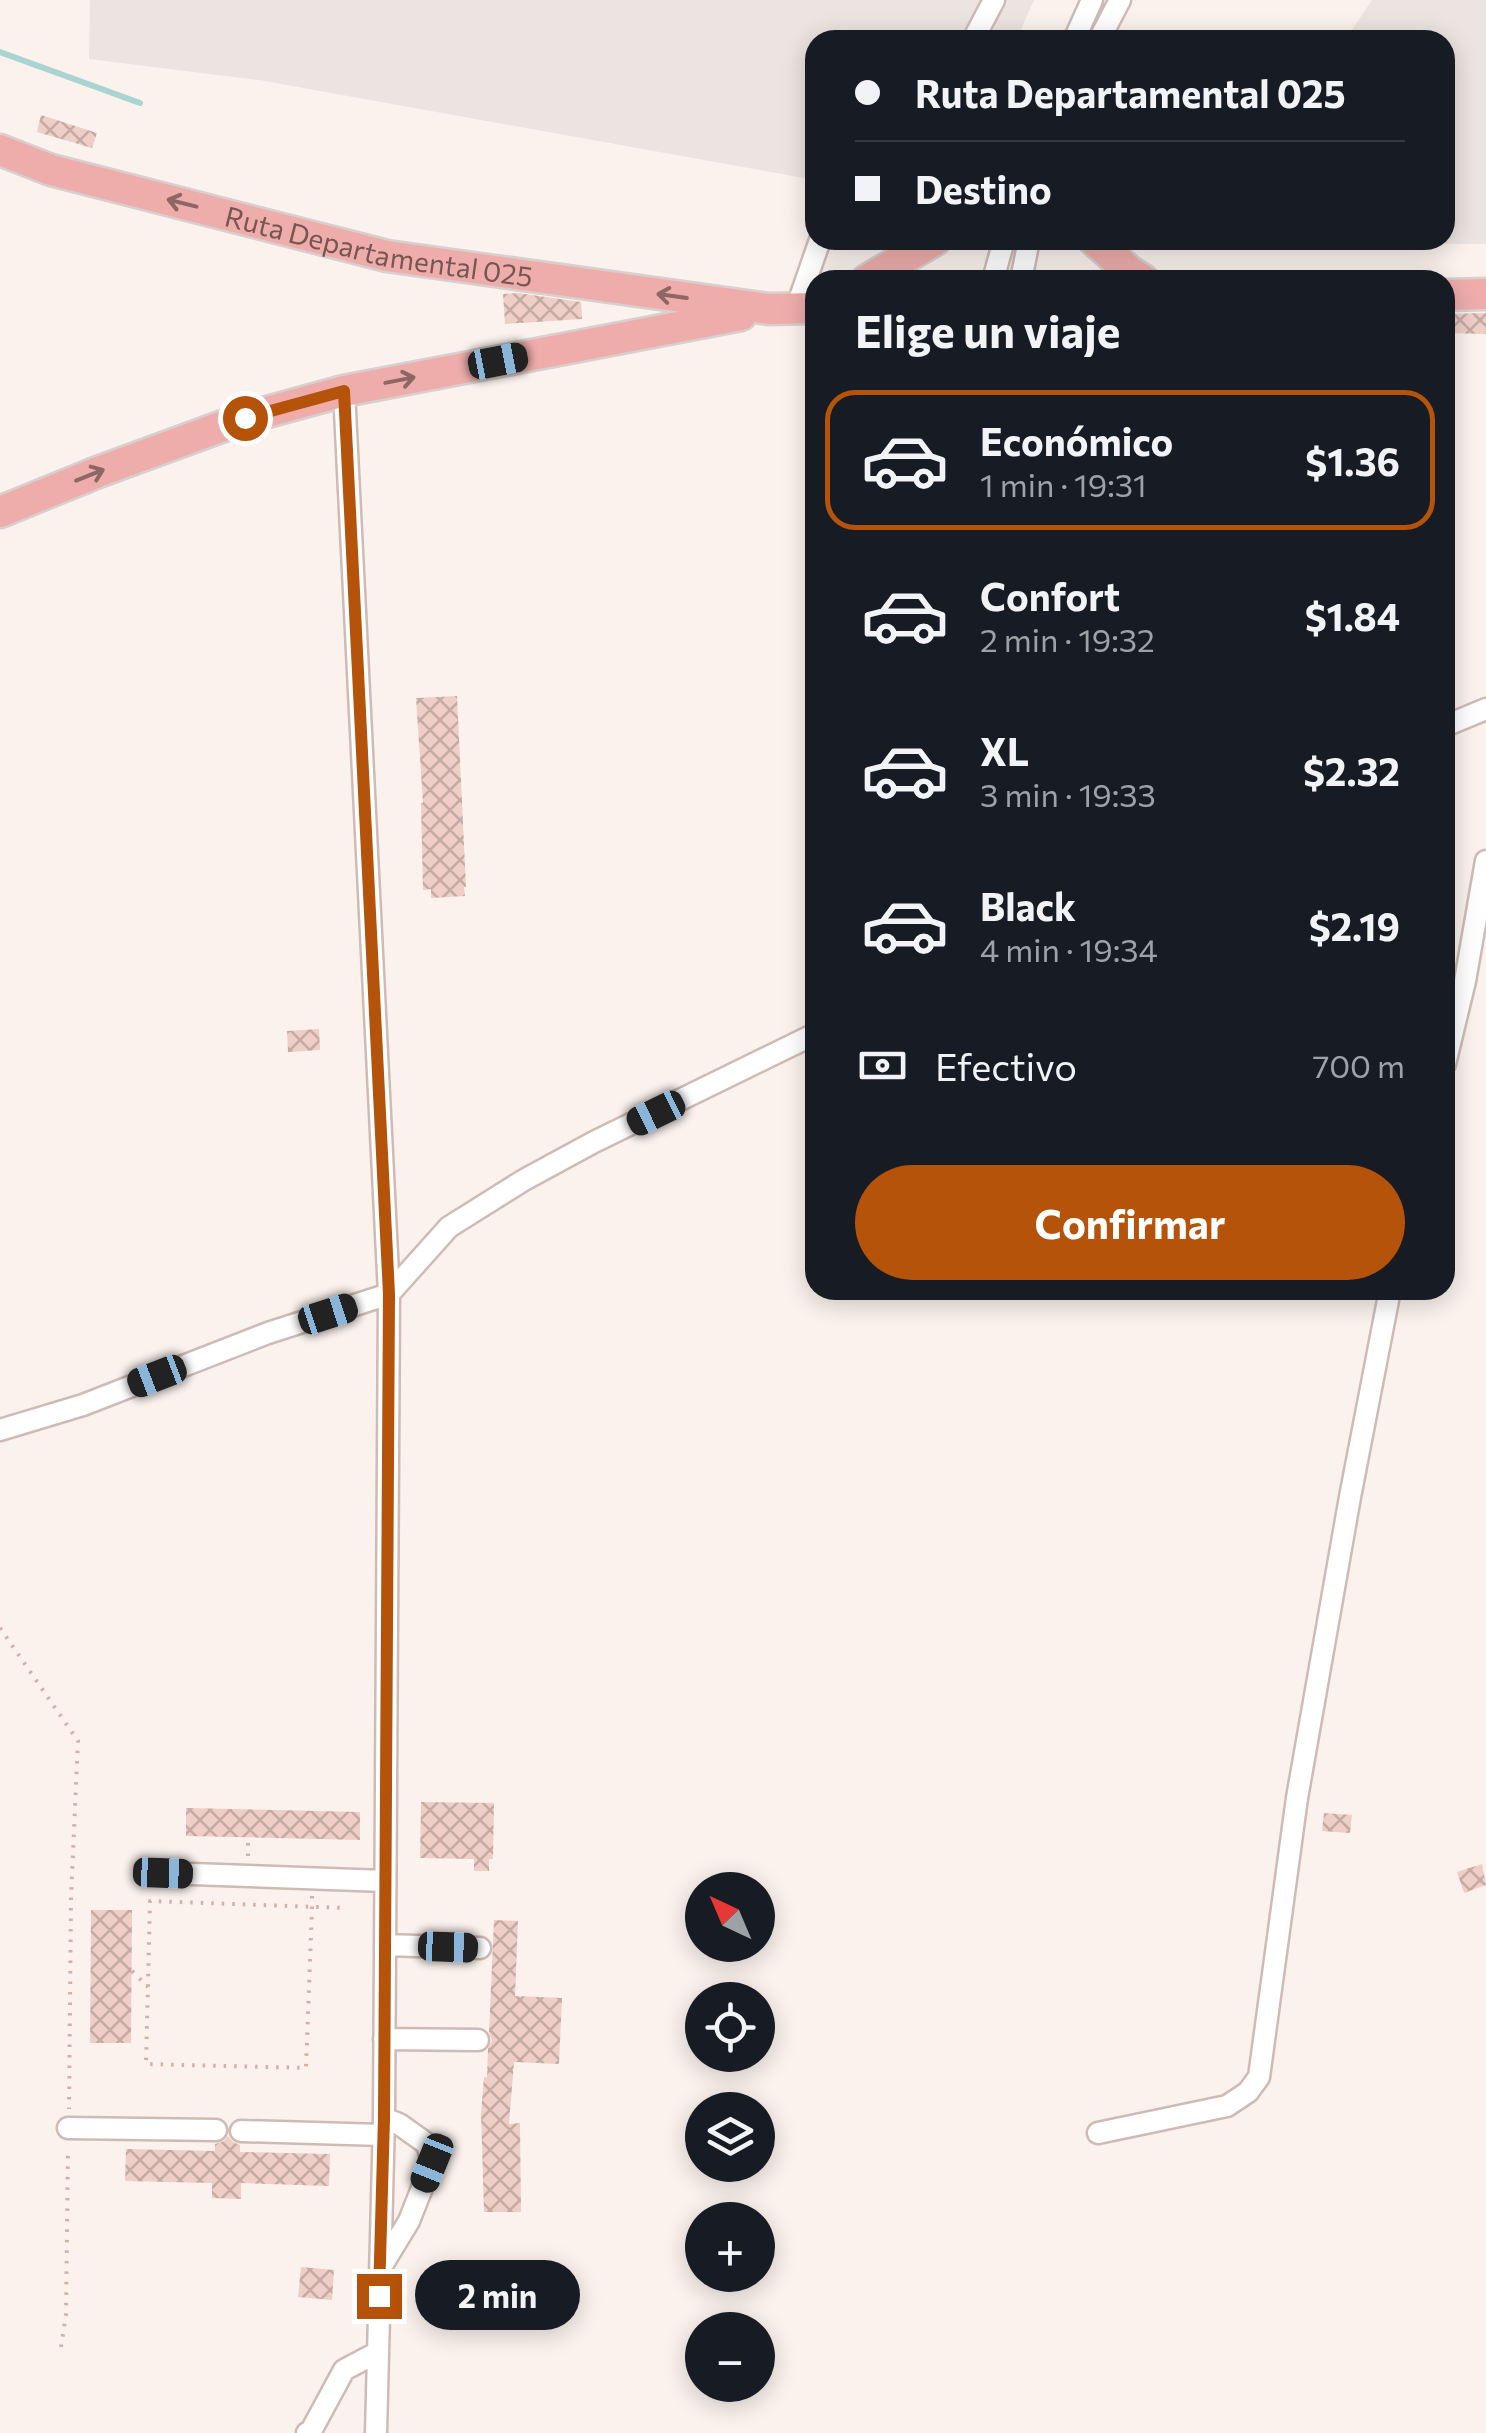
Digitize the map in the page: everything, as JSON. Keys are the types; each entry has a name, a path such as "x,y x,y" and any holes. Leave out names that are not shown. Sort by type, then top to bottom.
{"highway":[{"name":"Ruta Departamental 025","path":"0,150 51,170 387,256 793,309"},
{"path":"884,270 918,250"},
{"path":"1105,250 1128,270"},
{"path":"1455,295 1486,294"},
{"path":"0,512 245,418 344,391 793,309"}],"street":[{"path":"978,30 994,0"},
{"path":"1078,30 1092,0"},
{"path":"1104,30 1120,0"},
{"path":"793,309 805,278"},
{"path":"344,391 389,1294 384,2126 376,2433"},
{"path":"1455,722 1486,708"},
{"path":"1455,1022 1486,861"},
{"path":"0,1430 83,1405 268,1332 389,1294 449,1227 524,1180 805,1039"},
{"path":"1098,2133 1227,2106 1248,2092 1259,2077 1297,1798 1388,1300"},
{"path":"163,1873 385,1881"},
{"path":"385,1945 480,1948"},
{"path":"384,2039 478,2040"},
{"path":"240,2131 399,2124 427,2144 432,2163 409,2221 380,2268"},
{"path":"68,2128 216,2130"},
{"path":"307,2433 344,2370 378,2352"}],"path":[{"path":"0,1628 78,1741 71,1898 66,2314 61,2346"},
{"path":"312,1878 312,1906 306,2068 146,2064 150,1901 312,1906 345,1908"},
{"path":"132,1972 148,1987"}],"shaded area":[{"path":"90,0 1034,0 1020,30 805,30 805,178 259,80 89,59"},
{"path":"1372,0 1486,0 1486,244 1455,244 1455,30 1352,30"}],"building":[{"path":"41,115 97,133 92,148 37,132"},
{"path":"503,294 581,302 582,319 505,324"},
{"path":"1486,313 1486,334 1455,333 1455,314"},
{"path":"457,696 465,896 431,898 431,889 423,890 423,803 416,698"},
{"path":"319,1029 320,1050 288,1052 287,1031"},
{"path":"421,1802 494,1803 493,1859 489,1859 489,1871 474,1871 474,1859 420,1858"},
{"path":"186,1808 360,1812 360,1840 186,1836"},
{"path":"1324,1813 1352,1815 1350,1833 1322,1831"},
{"path":"1482,1864 1486,1885 1464,1893 1457,1872"},
{"path":"91,1910 132,1910 131,2043 90,2043"},
{"path":"494,1920 518,1921 515,1996 562,1998 559,2064 514,2062 509,2124 520,2123 521,2212 484,2212 481,2113 492,2041 489,2032"},
{"path":"228,2136 240,2145 240,2152 330,2154 329,2186 241,2183 241,2199 212,2198 212,2183 125,2181 126,2149 215,2151 215,2144"},
{"path":"301,2267 334,2270 332,2300 298,2297"}],"waterway":[{"path":"0,52 140,103"}],"route":[{"path":"245,418 344,391 389,1294 384,2118 379,2296"}]}
